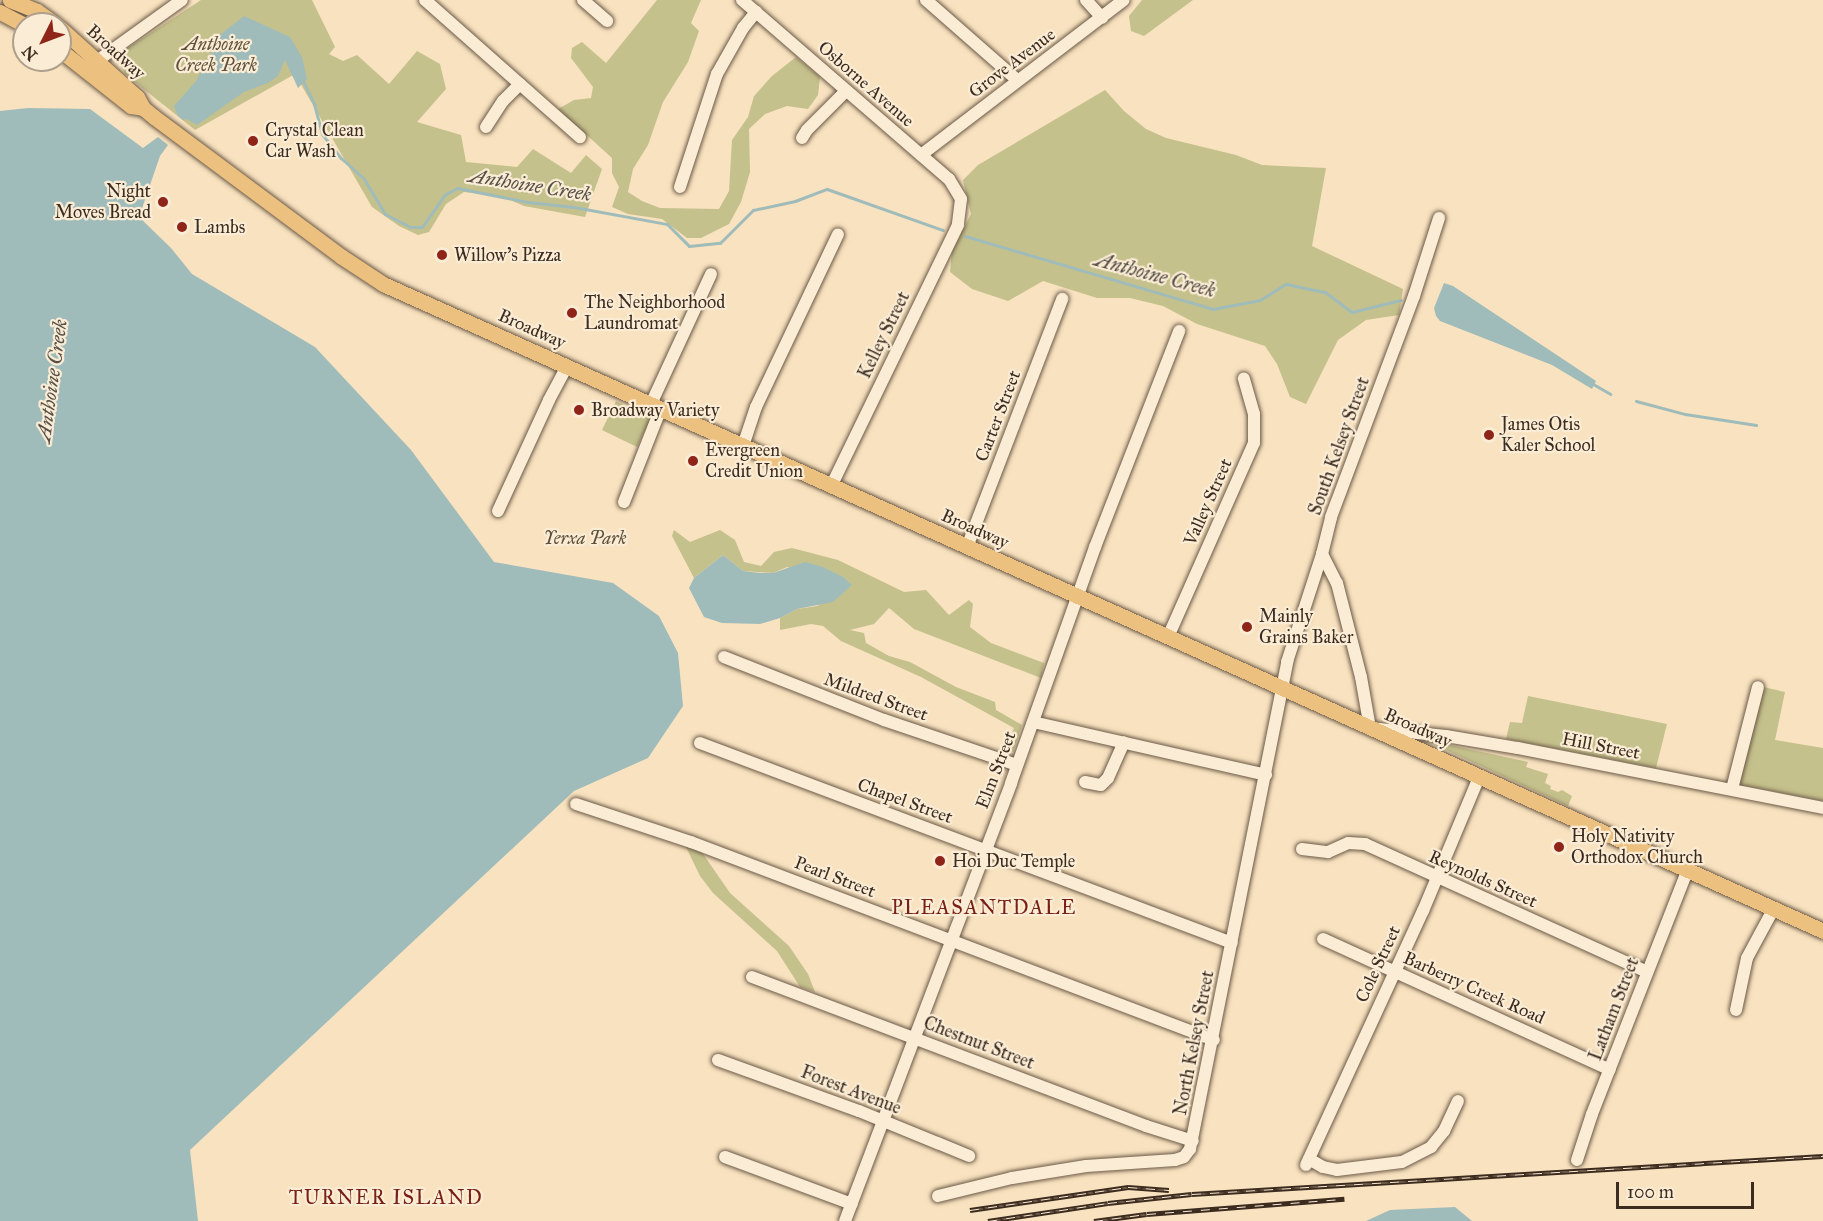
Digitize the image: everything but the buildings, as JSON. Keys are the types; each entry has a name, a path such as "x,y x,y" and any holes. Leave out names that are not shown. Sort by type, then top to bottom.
{"main road":[{"path":"10,0 30,3"},
{"name":"Broadway","path":"72,42 92,65"},
{"name":"Broadway","path":"72,56 92,65 137,97 143,108 369,276 1823,932"}],"street":[{"path":"92,65 182,0"},
{"path":"425,0 580,137"},
{"path":"584,0 607,21"},
{"name":"Osborne Avenue","path":"742,0 949,179 961,199"},
{"path":"926,0 1017,80"},
{"path":"1086,0 1102,18"},
{"name":"Grove Avenue","path":"921,155 1124,0"},
{"path":"680,187 713,83 737,37 756,12"},
{"path":"486,127 503,101 520,84"},
{"path":"802,138 807,130 846,91"},
{"name":"Kelley Street","path":"832,485 957,225 961,199"},
{"name":"South Kelsey Street","path":"1282,689 1287,662 1322,555 1331,517 1407,314 1439,218"},
{"path":"743,446 756,407 838,234"},
{"path":"624,502 656,406 711,274"},
{"name":"Carter Street","path":"967,547 1062,299"},
{"name":"Elm Street","path":"845,1221 1033,722 1095,547 1179,331"},
{"path":"498,511 549,399 567,366"},
{"name":"Valley Street","path":"1168,637 1254,443 1254,414 1244,378"},
{"path":"1322,555 1340,591 1361,677 1370,728"},
{"name":"Mildred Street","path":"724,657 884,720 1017,765"},
{"path":"1732,789 1758,687"},
{"name":"North Kelsey Street","path":"938,1196 1034,1174 1086,1166 1175,1160 1184,1157 1193,1141 1282,689"},
{"path":"1033,722 1266,775"},
{"name":"Hill Street","path":"1370,728 1476,741 1823,808"},
{"path":"1085,782 1101,785 1108,778 1124,742"},
{"name":"Chapel Street","path":"700,743 1232,943"},
{"name":"Cole Street","path":"1458,1101 1444,1131 1431,1147 1409,1160 1337,1170 1308,1162 1395,972 1479,777"},
{"name":"Pearl Street","path":"576,804 691,842 1214,1040"},
{"name":"Reynolds Street","path":"1302,849 1328,852 1348,843 1360,843 1647,972"},
{"name":"Latham Street","path":"1577,1160 1687,871"},
{"path":"1736,1010 1747,958 1773,910"},
{"name":"Barberry Creek Road","path":"1323,939 1610,1070"},
{"name":"Chestnut Street","path":"752,977 1146,1126 1193,1141"},
{"name":"Forest Avenue","path":"718,1060 883,1121 969,1156"},
{"path":"725,1157 852,1204"}],"green space":[{"name":"Anthoine Creek Park","path":"201,0 312,0 335,47 329,54 343,61 357,55 389,84 417,51 440,64 446,89 417,122 461,135 466,162 517,167 533,149 571,173 586,155 602,169 585,217 524,206 501,196 464,192 446,204 429,232 418,235 399,226 372,207 295,74 195,130 125,74 120,64 126,49"},
{"path":"657,0 701,0 691,23 699,31 688,62 663,102 648,145 633,169 628,192 642,201 660,208 719,209 729,191 732,140 748,117 754,96 772,76 796,57 820,77 818,95 808,109 787,106 765,114 749,129 750,172 741,202 729,224 701,238 687,238 662,219 628,214 612,207 619,187 612,173 612,158 558,109 574,100 591,98 593,87 571,58 572,48 582,42 606,63"},
{"path":"1142,0 1193,0 1144,36 1131,31 1129,16"},
{"path":"1105,90 1124,111 1146,129 1166,138 1236,155 1262,165 1326,168 1312,246 1403,289 1399,315 1366,320 1338,340 1306,404 1290,397 1277,364 1265,346 1197,324 1163,306 1130,298 1097,298 1043,281 1008,301 972,289 950,272 952,251 971,214 963,180 978,165"},
{"path":"616,401 651,418 637,447 602,430"},
{"path":"674,530 690,542 720,530 735,540 744,562 761,566 774,552 792,548 838,560 904,592 926,590 949,615 969,600 973,604 970,627 991,643 1044,663 1041,678 914,629 889,608 874,624 850,630 864,633 866,643 889,656 910,662 956,687 995,702 996,710 1022,725 1013,752 1005,749 1014,728 921,677 841,641 823,626 811,624 780,630 780,618 797,609 817,606 851,585 787,567 773,573 743,571 723,555 694,578 672,536"},
{"path":"1763,687 1785,692 1775,740 1823,748 1823,801 1741,785 1739,780"},
{"path":"1528,696 1667,724 1656,768 1506,739 1510,722 1522,723"},
{"path":"1422,739 1528,762 1526,767 1548,774 1545,783 1551,786 1550,789 1558,792 1562,790 1572,796 1568,806"},
{"path":"685,845 701,851 730,893 789,946 808,974 815,992 800,987 777,951 713,893 700,876"}],"water":[{"path":"244,16 290,37 302,57 307,79 298,88 285,60 278,76 268,83 244,92 197,125 187,119 183,120 178,116 174,106 196,81 221,34"},
{"path":"28,108 90,109 143,148 158,137 168,145 160,156 139,217 171,248 192,274 315,347 411,450 494,562 613,583 659,616 678,653 683,706 648,758 574,791 190,1150 198,1221 0,1221 0,111"},
{"path":"1444,283 1453,286 1596,381 1592,389 1552,365 1440,321 1434,308"},
{"path":"723,555 743,571 760,573 773,573 805,562 823,567 843,577 852,585 833,602 797,609 780,618 760,624 722,623 704,617 689,588 694,578"},
{"path":"1455,1207 1472,1221 1366,1221 1390,1210"}],"waterway":[{"name":"Anthoine Creek","path":"302,79 314,104 322,134 341,158 364,179 385,214 410,227 422,227 444,195 457,188 528,202 574,207 667,224 689,246 720,243 753,210 795,201 827,189 943,230"},
{"name":"Anthoine Creek","path":"965,236 1213,309 1260,300 1286,284 1325,292 1352,312 1401,300"},
{"name":"Anthoine Creek","path":"1593,384 1610,394"},
{"name":"Anthoine Creek","path":"1636,401 1685,414 1756,425"}],"railway":[{"path":"988,1221 1108,1203 1192,1194 1823,1156"},
{"path":"970,1210 1128,1187 1169,1190"},
{"path":"1094,1221 1147,1214 1344,1199"}],"place":[{"name":"Crystal Clean Car Wash","path":"253,141"},
{"name":"Night Moves Bread","path":"163,202"},
{"name":"Lambs","path":"182,227"},
{"name":"Willow's Pizza","path":"442,255"},
{"name":"The Neighborhood Laundromat","path":"572,313"},
{"name":"Broadway Variety","path":"579,410"},
{"name":"James Otis Kaler School","path":"1489,435"},
{"name":"Evergreen Credit Union","path":"693,461"},
{"name":"Mainly Grains Baker","path":"1247,627"},
{"name":"Holy Nativity Orthodox Church","path":"1559,847"},
{"name":"Hoi Duc Temple","path":"940,861"}],"district":[{"name":"PLEASANTDALE","path":"984,907"},
{"name":"TURNER ISLAND","path":"386,1197"}],"park label":[{"name":"Yerxa Park","path":"585,538"}]}
